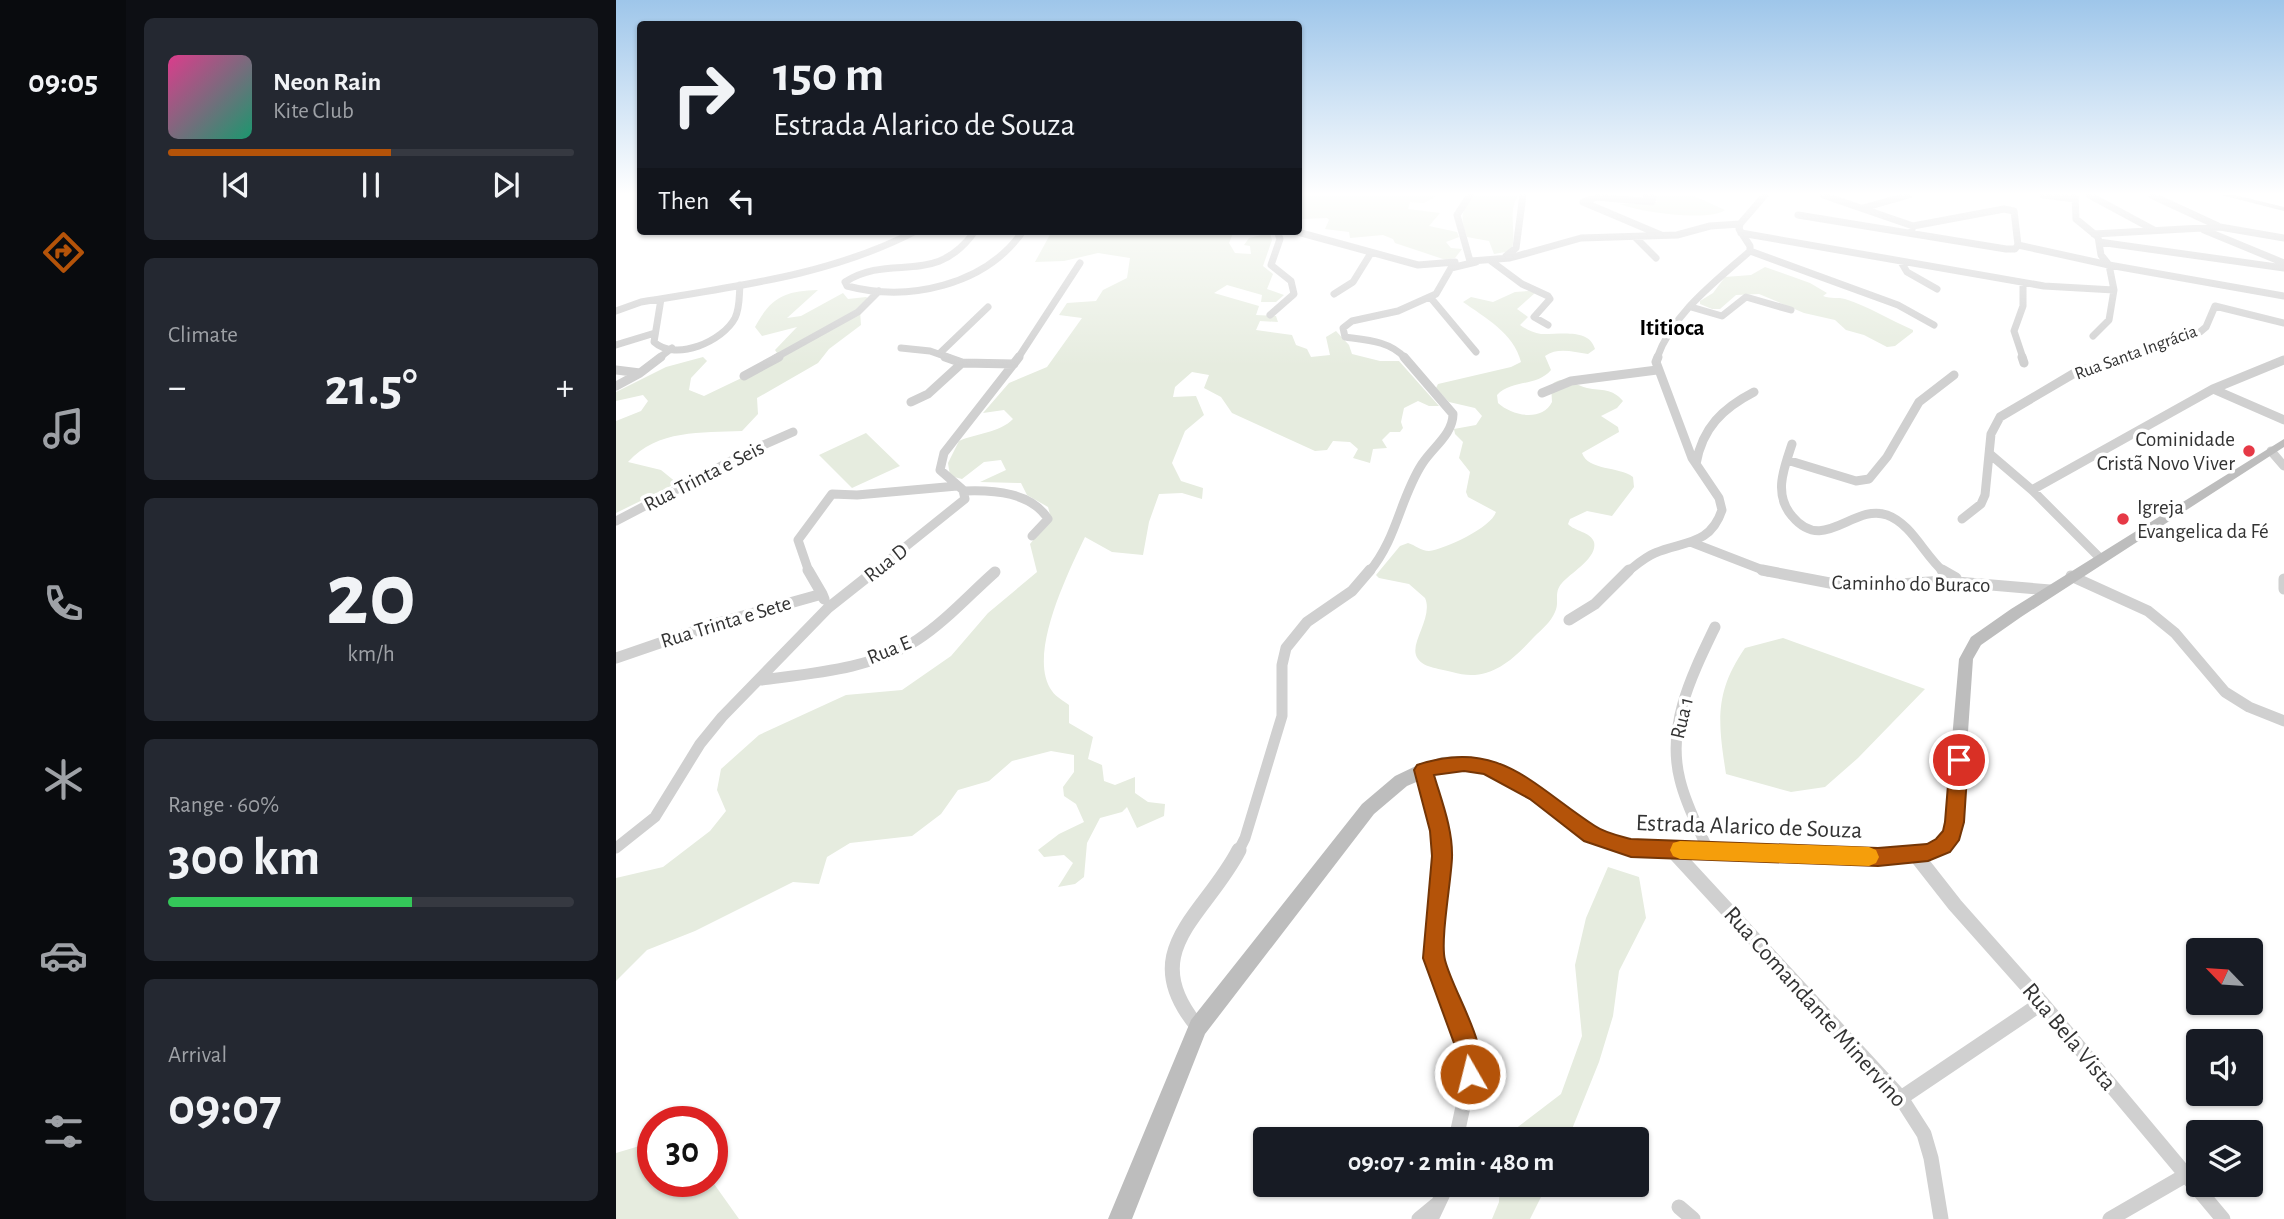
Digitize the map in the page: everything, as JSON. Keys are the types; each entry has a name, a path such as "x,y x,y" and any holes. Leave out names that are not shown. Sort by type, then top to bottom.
{"main road":[{"name":"Estrada Alarico de Souza","path":"1120,1219 1198,1027 1368,809 1401,781 1442,764 1464,763 1486,767 1511,777 1536,793 1591,835 1631,848 1829,856 1928,852 1943,845 1952,834 1966,659 1976,640 2071,576 2277,447"}],"street":[{"path":"616,311 661,299 799,274 875,252"},
{"path":"956,252 918,268 861,273 845,282 847,286 855,289 879,291 943,286 1003,252"},
{"path":"1270,315 1294,294 1291,281 1271,265 1276,252"},
{"path":"1367,252 1427,266 1500,260 1530,252"},
{"path":"1470,252 1473,261"},
{"path":"1500,260 1514,252"},
{"path":"1650,252 1656,258"},
{"path":"1569,620 1594,604 1626,572 1654,553 1693,543 1712,529 1722,510 1713,487 1696,464 1657,370 1658,351 1675,321 1750,252"},
{"path":"1753,252 1898,305 1934,325"},
{"path":"1853,252 2057,288 2114,290"},
{"path":"2058,252 2109,265 2284,296"},
{"path":"2093,336 2109,320 2114,290 2109,265 2101,252"},
{"path":"2175,252 2284,266"},
{"path":"2253,252 2284,266"},
{"path":"1334,294 1352,284 1362,261 1371,253"},
{"path":"1198,1027 1181,1007 1174,992 1171,970 1173,953 1178,940 1222,878 1245,838 1282,716 1282,665 1286,648 1307,622 1352,591 1384,554 1421,465 1453,425 1453,414 1397,349 1378,342 1350,339 1343,334 1343,328 1352,321 1392,314 1430,297 1438,291 1451,268 1473,261"},
{"path":"1491,261 1522,284 1548,296 1550,299 1534,317 1548,325"},
{"path":"1901,262 1907,272 1937,289"},
{"path":"961,489 943,476 940,470 944,453 1014,364 1080,263"},
{"path":"2023,283 2024,304 2014,331 2024,363"},
{"path":"661,299 656,345 672,348 705,343 721,335 736,318 740,285"},
{"path":"744,376 858,312 879,291"},
{"path":"1692,307 1722,316 1746,296 1791,310"},
{"path":"1430,297 1476,352"},
{"name":"Rua Santa Ingrácia","path":"1962,519 1981,504 1991,455 1992,434 2000,417 2014,407 2078,371 2121,361 2200,332 2206,327 2215,306 2284,323"},
{"path":"939,354 988,307"},
{"path":"616,345 656,333"},
{"path":"616,386 640,373 672,348"},
{"path":"901,348 939,354 962,363 1014,364"},
{"path":"2032,490 2213,389 2284,360"},
{"path":"911,402 929,394 962,363"},
{"path":"616,370 640,373"},
{"path":"1542,393 1571,381 1657,370"},
{"path":"1787,460 1856,481 1870,480 1887,457 1919,402 1954,375"},
{"path":"2213,389 2284,420"},
{"path":"1696,464 1704,439 1717,414 1754,392"},
{"name":"Rua Trinta e Seis","path":"616,521 752,450 793,432"},
{"path":"1793,444 1781,486 1783,501 1797,523 1824,531 1864,514 1887,514 1898,520 1931,563 1944,573 1986,584"},
{"path":"2277,447 2284,466"},
{"path":"1991,455 2032,490 2100,558"},
{"path":"828,608 807,569 798,540 832,494 961,489 995,491 1027,501 1041,509 1048,519 1032,536"},
{"name":"Rua D","path":"616,848 655,817 707,735 722,717 761,680 828,608 961,504 965,499 961,489"},
{"name":"Caminho do Buraco","path":"1693,543 1748,565 1809,581 1868,586 1945,581 2050,590"},
{"name":"Rua E","path":"761,680 859,663 904,648 919,639 995,572"},
{"path":"2071,576 2158,617 2218,685 2252,709 2284,721"},
{"path":"2284,579 2284,589"},
{"name":"Rua Trinta e Sete","path":"616,658 688,631 822,594"},
{"name":"Rua 1","path":"1708,850 1681,785 1675,737 1686,695 1715,627"},
{"path":"1424,770 1440,831 1442,856 1434,958 1470,1054 1470,1074 1459,1127"},
{"name":"Rua Comandante Minervino","path":"1671,849 1901,1098 1924,1134 1931,1158 1941,1219"},
{"name":"Rua Bela Vista","path":"1915,854 1955,905 2042,1003 2186,1175"},
{"path":"1901,1098 2042,1003"},
{"path":"2110,1219 2186,1175"},
{"path":"1431,1219 1442,1197"},
{"name":"Rua Bela Vista","path":"2204,1197 2223,1219"},
{"path":"1419,1219 1440,1202"},
{"path":"1679,1207 1693,1219"}],"shaded area":[{"path":"1041,252 1251,254 1251,252 1268,252 1263,266 1273,274 1267,289 1284,295 1276,302 1261,302 1262,295 1227,285 1214,293 1259,306 1256,315 1276,316 1278,322 1260,321 1256,330 1292,335 1296,345 1307,349 1311,357 1330,355 1326,337 1336,331 1349,345 1352,354 1380,361 1399,361 1439,406 1429,406 1418,401 1404,408 1401,422 1403,428 1400,432 1390,432 1382,440 1387,448 1373,449 1370,463 1353,458 1358,449 1350,442 1333,441 1327,450 1315,451 1232,413 1221,397 1204,388 1209,375 1192,372 1175,387 1173,397 1196,396 1204,415 1185,431 1172,463 1181,481 1203,488 1202,499 1182,493 1159,494 1149,522 1143,555 1112,552 1085,537 1069,570 1047,636 1045,676 1052,691 1069,705 1069,723 1093,737 1088,759 1102,765 1104,781 1115,785 1135,777 1135,793 1148,802 1165,804 1164,816 1137,828 1127,807 1122,812 1100,818 1087,843 1084,877 1075,884 1058,887 1073,863 1064,855 1044,857 1038,850 1059,834 1084,822 1076,804 1064,796 1063,787 1074,772 1074,755 1051,751 1012,761 989,781 958,790 941,814 912,836 850,843 827,857 819,884 793,882 695,931 647,950 616,981 616,878 663,867 710,831 726,811 717,790 721,769 759,735 846,695 902,690 951,656 988,613 1037,572 1030,544 1051,518 1048,507 1027,495 1021,483 980,482 1006,470 1001,460 984,462 962,479 950,476 948,463 959,441 995,430 1013,419 1004,410 983,413 1009,383 1047,367 1082,318 1059,315 1067,303 1096,301 1103,290 1127,278 1130,258 1098,253 1064,261 1035,262"},
{"path":"1422,252 1460,252 1455,258 1446,260"},
{"path":"1765,267 1810,283 1827,293 1823,296 1862,305 1913,332 1895,346 1887,347 1864,335 1846,330 1835,320 1804,313 1759,294 1736,295 1720,309 1700,304 1725,277 1751,275"},
{"path":"818,290 787,318 801,316 843,293 848,299 870,299 860,311 861,325 829,349 818,363 757,398 758,414 742,431 681,435 666,438 640,451 628,462 661,470 677,483 616,513 616,421 641,411 648,401 643,395 616,401 616,392 666,367 703,357 707,361 691,378 689,390 704,396 781,359 775,350 797,327 762,336 755,327 773,302 788,294"},
{"path":"1515,292 1535,293 1517,309 1528,317 1520,325 1541,334 1579,335 1592,342 1595,349 1588,354 1571,351 1550,353 1545,356 1551,370 1539,379 1503,390 1497,395 1498,403 1519,414 1534,415 1552,402 1551,385 1561,380 1615,394 1623,401 1617,408 1601,416 1618,427 1619,432 1582,453 1585,459 1597,466 1633,477 1634,487 1612,516 1587,511 1570,519 1568,524 1590,536 1594,548 1588,559 1559,587 1556,608 1546,625 1517,655 1498,668 1477,675 1465,675 1429,666 1418,659 1416,646 1426,614 1425,598 1409,584 1379,578 1376,575 1400,546 1408,543 1429,551 1446,546 1486,525 1496,512 1468,497 1466,492 1470,472 1459,458 1463,442 1454,429 1476,425 1482,416 1475,408 1449,402 1436,388 1438,384 1511,367 1521,362 1512,342 1505,334 1463,302 1471,297 1493,302"},
{"path":"866,433 900,466 852,488 819,455"},
{"path":"1783,638 1925,689 1858,758 1825,787 1791,792 1726,774 1720,723 1723,694 1728,679 1745,648"},
{"path":"1608,867 1639,877 1646,918 1619,971 1613,1016 1599,1062 1573,1127 1518,1127 1561,1094 1582,1036 1575,965 1586,918"},
{"path":"637,1147 637,1197 723,1197 739,1219 616,1219 616,1153"},
{"path":"1499,1197 1541,1197 1530,1219 1492,1219"}],"slow traffic":[{"path":"1680,850 1869,857"}],"place":[{"name":"Cominidade Cristã Novo Viver","path":"2249,451"},
{"name":"Igreja Evangelica da Fé","path":"2123,519"}],"district":[{"name":"Ititioca","path":"1672,328"}],"route":[{"path":"1470,1074 1470,1054 1434,958 1433,942 1442,856 1440,831 1424,770 1442,764 1464,763 1486,767 1511,777 1536,793 1591,835 1631,848 1878,857 1928,852 1943,845 1952,834 1959,760"}]}
